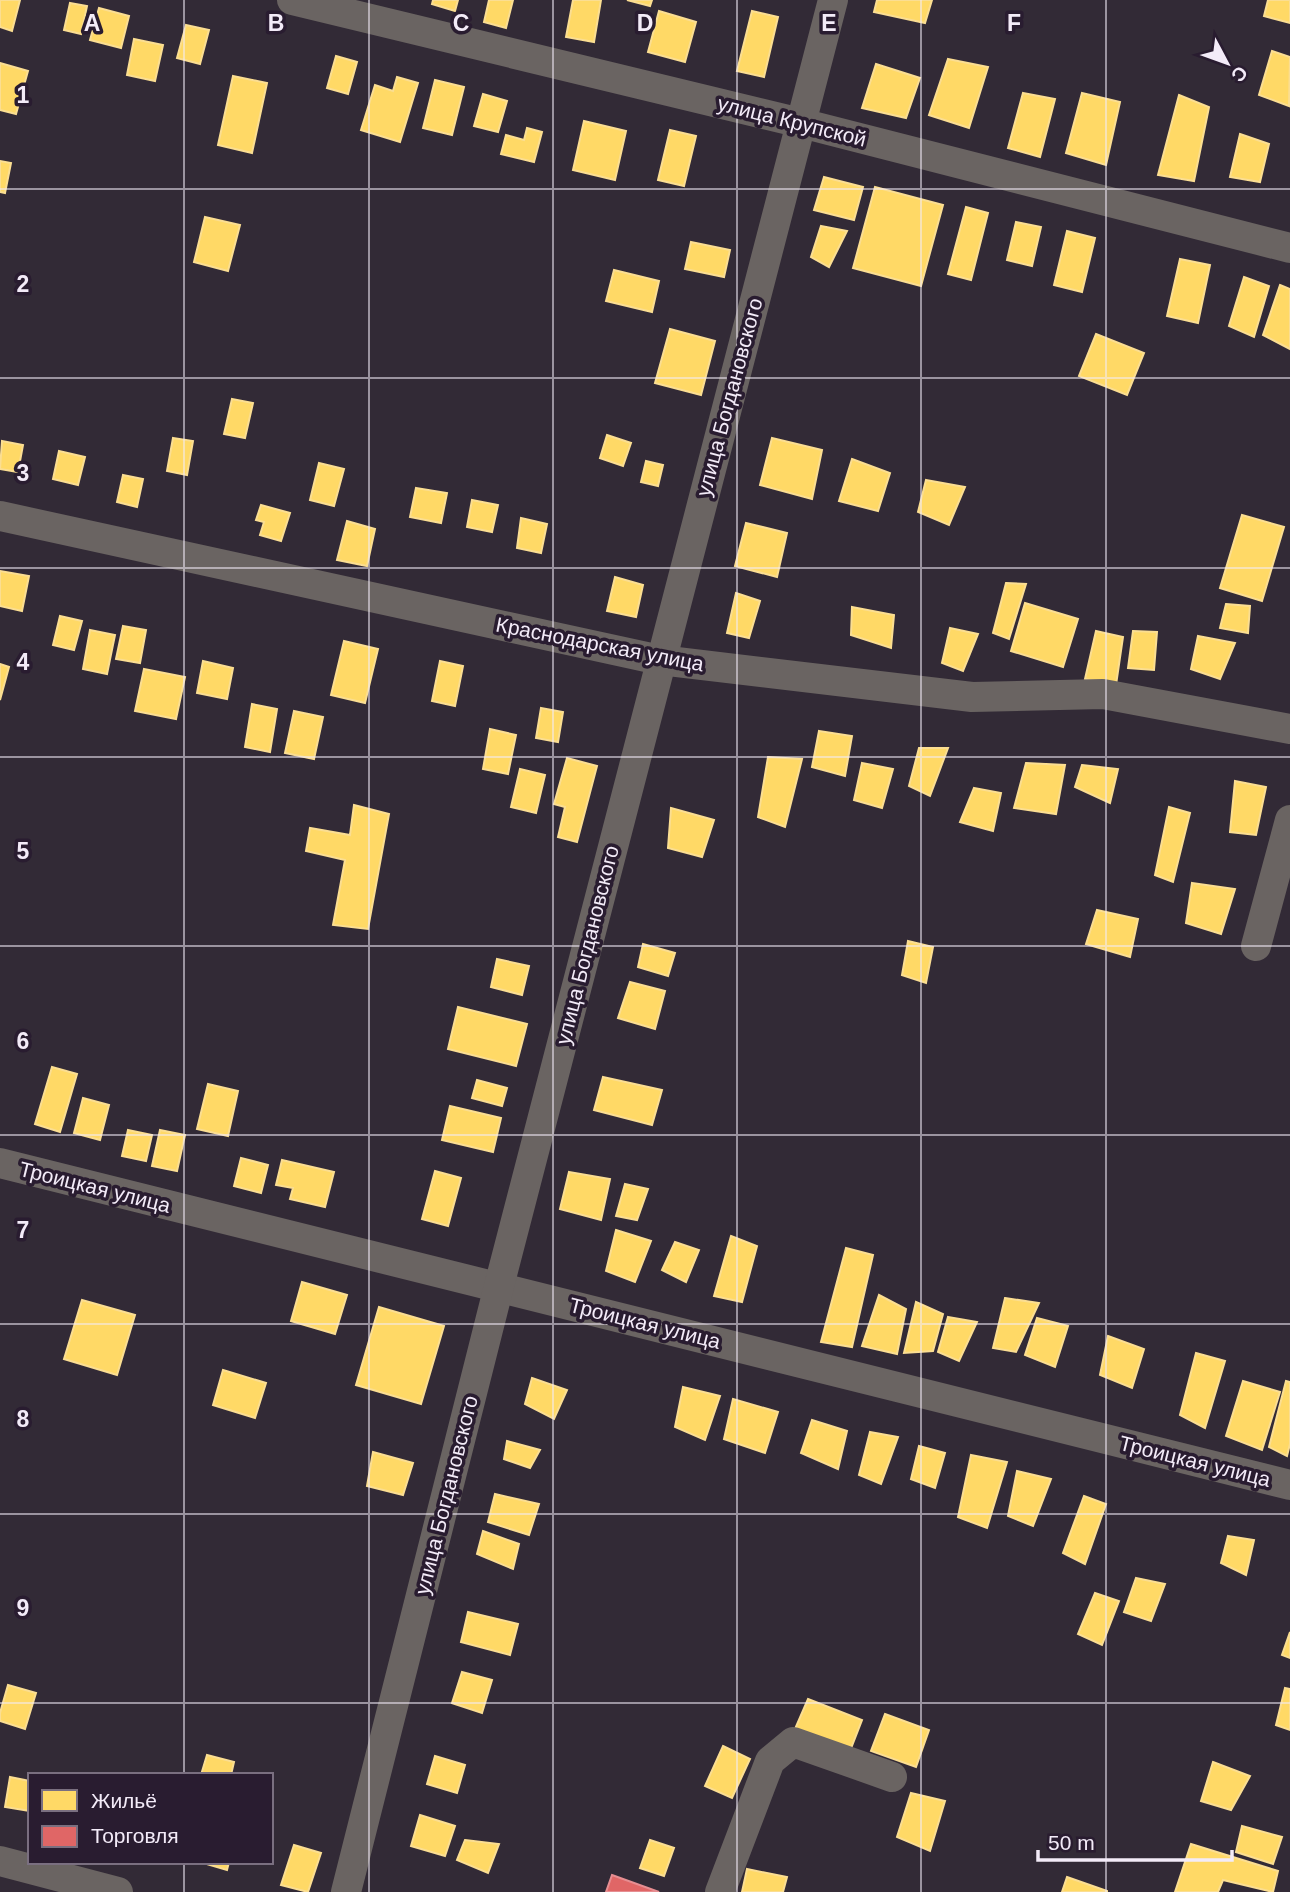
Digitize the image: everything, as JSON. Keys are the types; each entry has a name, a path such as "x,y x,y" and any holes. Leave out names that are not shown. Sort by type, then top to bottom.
{"street":[{"name":"улица Крупской","path":"292,0 801,123 1290,248"},
{"name":"улица Богдановского","path":"346,1892 660,660 833,0"},
{"name":"Краснодарская улица","path":"0,516 660,660 972,697 1103,694 1290,729"},
{"path":"1256,946 1290,820"},
{"name":"Троицкая улица","path":"0,1163 1290,1485"},
{"path":"720,1892 770,1761 793,1742 892,1777"},
{"path":"0,1861 118,1892"}],"building: Жильё":[{"path":"0,0 20,0 12,31 0,27"},
{"path":"433,0 458,0 455,11 432,4"},
{"path":"489,0 513,0 506,28 484,22"},
{"path":"573,0 601,0 594,42 566,37"},
{"path":"627,0 652,0 650,6"},
{"path":"877,0 932,0 925,23 874,12"},
{"path":"1268,0 1290,0 1290,23 1264,16"},
{"path":"70,3 87,6 81,34 64,30"},
{"path":"99,8 129,16 121,48 90,40"},
{"path":"659,11 696,22 685,62 648,52"},
{"path":"752,11 778,17 764,77 737,71"},
{"path":"186,25 209,30 200,64 177,58"},
{"path":"134,39 163,45 155,81 127,75"},
{"path":"1272,51 1290,57 1289,106 1259,95"},
{"path":"336,56 357,62 348,94 327,88"},
{"path":"948,59 988,67 969,128 929,115"},
{"path":"0,63 28,71 16,114 0,110"},
{"path":"876,64 920,78 906,118 862,108"},
{"path":"233,76 267,83 252,153 218,145"},
{"path":"397,77 418,83 400,142 361,130 375,85 393,91"},
{"path":"435,80 464,87 452,135 423,128"},
{"path":"1023,93 1055,99 1040,157 1008,148"},
{"path":"1082,93 1120,102 1106,165 1066,153"},
{"path":"483,94 507,101 498,132 474,126"},
{"path":"1179,95 1209,107 1194,181 1158,175"},
{"path":"584,121 626,131 615,180 573,170"},
{"path":"527,128 542,132 534,162 501,154 506,135 524,140"},
{"path":"670,130 696,136 684,186 658,180"},
{"path":"1240,134 1269,144 1260,182 1230,177"},
{"path":"0,161 11,163 5,193 0,192"},
{"path":"824,177 863,187 854,220 814,210"},
{"path":"875,187 943,205 921,286 853,268"},
{"path":"966,207 988,213 971,280 948,274"},
{"path":"205,217 240,225 228,271 194,262"},
{"path":"1016,222 1041,227 1032,266 1007,260"},
{"path":"821,226 847,231 829,267 811,257"},
{"path":"1067,231 1095,238 1082,292 1054,285"},
{"path":"691,242 730,250 724,277 685,269"},
{"path":"1180,259 1210,265 1198,323 1167,316"},
{"path":"614,270 659,281 652,312 606,301"},
{"path":"1244,277 1269,286 1254,337 1229,326"},
{"path":"1280,285 1290,289 1290,349 1263,335"},
{"path":"670,329 715,341 701,395 655,383"},
{"path":"1096,334 1144,353 1127,395 1079,376"},
{"path":"232,399 253,403 245,438 224,434"},
{"path":"607,435 631,443 623,466 600,458"},
{"path":"173,438 193,441 187,475 167,471"},
{"path":"772,438 822,450 812,499 760,485"},
{"path":"2,441 23,445 18,472 0,469"},
{"path":"59,451 85,457 78,485 53,479"},
{"path":"852,459 890,473 878,511 839,501"},
{"path":"646,461 663,465 658,486 641,482"},
{"path":"319,463 344,469 334,506 310,500"},
{"path":"123,475 143,479 137,507 117,502"},
{"path":"926,480 965,487 949,525 918,512"},
{"path":"416,488 447,493 441,523 410,517"},
{"path":"472,500 498,505 492,532 467,527"},
{"path":"261,505 290,513 281,541 260,535 264,522 256,520"},
{"path":"1242,515 1284,527 1262,601 1220,588"},
{"path":"521,518 547,524 541,553 517,548"},
{"path":"347,521 375,529 367,566 337,560"},
{"path":"746,523 787,533 777,577 735,566"},
{"path":"0,571 29,576 22,611 0,606"},
{"path":"615,577 643,585 636,617 607,611"},
{"path":"1006,583 1026,584 1009,639 993,633"},
{"path":"736,593 760,601 749,638 727,633"},
{"path":"1025,603 1078,619 1063,667 1011,651"},
{"path":"1226,604 1250,606 1248,633 1220,628"},
{"path":"852,607 894,615 891,648 851,635"},
{"path":"60,616 82,621 74,650 53,645"},
{"path":"123,626 146,630 140,663 116,659"},
{"path":"950,628 978,634 963,671 942,663"},
{"path":"90,630 115,635 107,674 83,669"},
{"path":"1096,631 1123,637 1116,685 1085,679"},
{"path":"1133,631 1157,632 1154,670 1128,668"},
{"path":"1198,636 1235,643 1220,679 1191,669"},
{"path":"344,641 378,649 365,703 331,695"},
{"path":"203,661 233,668 227,699 197,693"},
{"path":"440,661 463,666 455,706 432,701"},
{"path":"0,664 9,667 0,700"},
{"path":"144,669 185,677 176,719 135,711"},
{"path":"252,704 277,709 270,752 245,747"},
{"path":"541,708 563,712 558,742 536,738"},
{"path":"294,711 323,717 314,759 285,753"},
{"path":"490,729 516,735 508,774 483,769"},
{"path":"819,731 852,736 845,776 812,767"},
{"path":"919,748 948,748 930,796 909,786"},
{"path":"768,757 802,759 785,827 758,817"},
{"path":"567,758 597,766 577,842 558,837 565,807 554,804"},
{"path":"862,763 893,769 882,808 854,800"},
{"path":"1026,763 1065,765 1056,814 1014,808"},
{"path":"1082,765 1118,769 1110,803 1075,787"},
{"path":"520,769 545,775 536,813 511,807"},
{"path":"1235,781 1266,787 1256,835 1230,832"},
{"path":"974,788 1001,793 993,831 960,822"},
{"path":"354,805 389,814 368,929 333,925 345,860 306,851 310,828 350,835"},
{"path":"1169,807 1190,813 1173,882 1155,875"},
{"path":"671,808 714,820 702,857 668,848"},
{"path":"1192,883 1235,889 1221,934 1186,923"},
{"path":"1097,910 1138,919 1130,957 1086,944"},
{"path":"908,941 933,947 926,983 902,975"},
{"path":"643,944 675,953 668,976 638,967"},
{"path":"497,959 529,966 522,995 491,987"},
{"path":"630,982 665,991 655,1029 618,1018"},
{"path":"458,1007 527,1024 516,1066 448,1049"},
{"path":"52,1067 77,1074 60,1132 35,1124"},
{"path":"603,1077 662,1090 652,1125 594,1110"},
{"path":"477,1080 507,1088 502,1106 472,1098"},
{"path":"208,1084 238,1091 228,1136 197,1129"},
{"path":"83,1098 109,1105 100,1140 74,1133"},
{"path":"450,1106 501,1118 493,1152 442,1140"},
{"path":"128,1130 152,1135 146,1161 122,1156"},
{"path":"160,1130 185,1135 177,1171 152,1166"},
{"path":"241,1158 268,1165 261,1193 234,1186"},
{"path":"282,1160 334,1172 325,1207 290,1199 293,1188 276,1185"},
{"path":"435,1171 461,1178 448,1226 422,1219"},
{"path":"569,1172 610,1179 601,1220 560,1209"},
{"path":"625,1184 648,1189 637,1220 616,1216"},
{"path":"616,1230 651,1241 635,1282 606,1271"},
{"path":"731,1236 757,1246 742,1302 714,1296"},
{"path":"675,1242 699,1250 686,1282 662,1270"},
{"path":"846,1248 873,1255 852,1347 821,1342"},
{"path":"302,1282 347,1295 335,1334 291,1321"},
{"path":"879,1295 906,1309 897,1354 862,1346"},
{"path":"1005,1298 1039,1303 1016,1352 993,1348"},
{"path":"82,1300 135,1315 117,1375 64,1359"},
{"path":"916,1302 943,1314 933,1351 904,1353"},
{"path":"379,1307 444,1326 421,1404 356,1385"},
{"path":"948,1317 977,1322 959,1361 938,1352"},
{"path":"1037,1318 1068,1326 1055,1367 1025,1355"},
{"path":"1108,1336 1144,1349 1132,1388 1100,1375"},
{"path":"1196,1353 1225,1361 1205,1428 1180,1415"},
{"path":"223,1370 266,1383 255,1418 213,1405"},
{"path":"532,1378 567,1390 554,1419 525,1404"},
{"path":"1243,1381 1280,1392 1262,1450 1226,1436"},
{"path":"1286,1381 1290,1382 1290,1444 1287,1456 1269,1447"},
{"path":"683,1387 720,1396 705,1440 675,1427"},
{"path":"733,1399 778,1412 765,1453 724,1439"},
{"path":"812,1420 847,1431 838,1469 801,1453"},
{"path":"870,1432 898,1437 881,1484 859,1475"},
{"path":"507,1441 540,1450 530,1468 504,1459"},
{"path":"919,1446 945,1453 935,1488 911,1479"},
{"path":"373,1452 413,1463 403,1495 367,1486"},
{"path":"971,1455 1007,1462 987,1528 958,1517"},
{"path":"1017,1471 1051,1479 1033,1526 1008,1516"},
{"path":"495,1494 539,1504 529,1535 488,1522"},
{"path":"1084,1496 1106,1504 1085,1564 1063,1553"},
{"path":"483,1531 519,1544 513,1569 477,1554"},
{"path":"1228,1536 1254,1540 1246,1575 1221,1563"},
{"path":"1136,1578 1165,1584 1151,1621 1124,1612"},
{"path":"1095,1593 1119,1601 1102,1645 1078,1634"},
{"path":"468,1612 518,1624 510,1655 461,1642"},
{"path":"1290,1632 1290,1658 1282,1655"},
{"path":"462,1672 492,1680 482,1713 452,1703"},
{"path":"8,1685 36,1693 25,1729 0,1721"},
{"path":"1285,1688 1290,1689 1290,1730 1276,1725"},
{"path":"808,1699 862,1720 850,1751 795,1729"},
{"path":"885,1714 929,1730 916,1767 871,1751"},
{"path":"723,1746 750,1759 732,1798 705,1786"},
{"path":"207,1755 234,1762 231,1773 202,1773"},
{"path":"435,1756 465,1765 457,1793 427,1784"},
{"path":"1213,1762 1250,1776 1231,1810 1201,1801"},
{"path":"10,1777 28,1781 28,1811 5,1807"},
{"path":"911,1793 945,1801 930,1851 897,1837"},
{"path":"420,1815 455,1826 445,1856 411,1846"},
{"path":"1242,1826 1282,1837 1273,1864 1236,1852"},
{"path":"465,1840 499,1844 488,1873 457,1860"},
{"path":"650,1840 674,1848 664,1876 640,1868"},
{"path":"1191,1844 1278,1871 1273,1892 1223,1880 1218,1892 1175,1892"},
{"path":"294,1845 321,1853 308,1892 281,1885"},
{"path":"207,1864 228,1864 227,1870"},
{"path":"747,1869 787,1877 783,1892 742,1892"},
{"path":"1067,1877 1107,1891 1107,1892 1062,1892"}],"building: Торговля":[{"path":"612,1875 659,1892 606,1892"}]}
